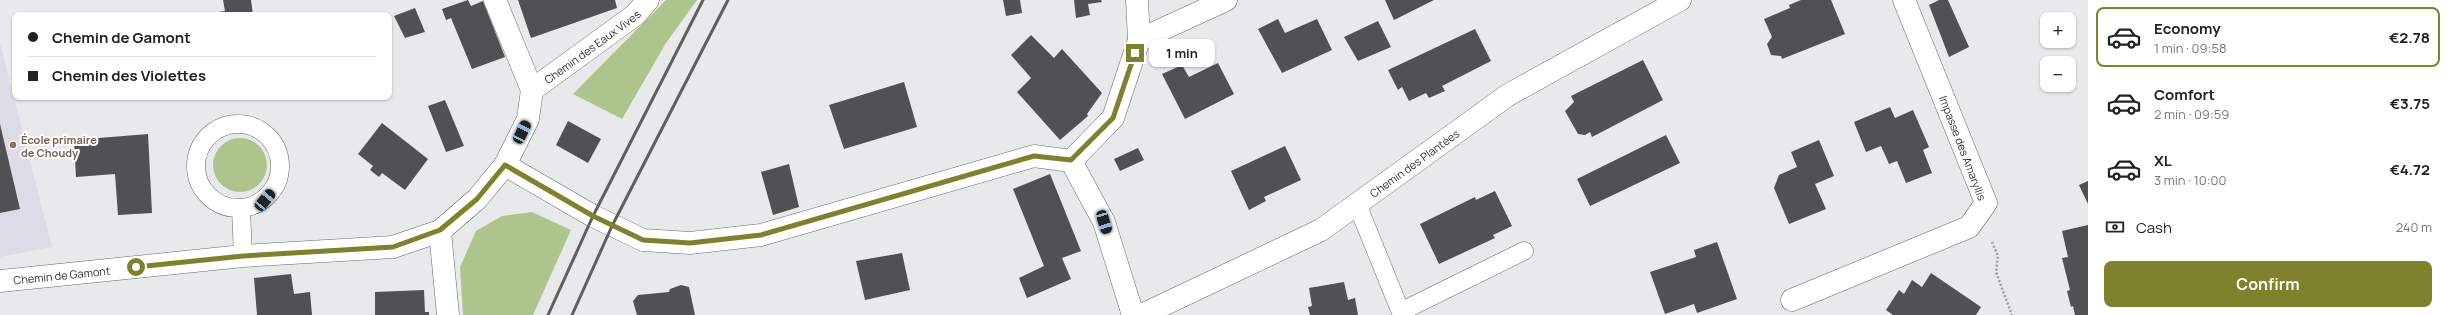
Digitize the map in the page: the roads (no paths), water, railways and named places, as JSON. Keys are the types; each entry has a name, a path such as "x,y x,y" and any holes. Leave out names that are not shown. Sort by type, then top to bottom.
{"street":[{"path":"495,0 532,90"},
{"name":"Chemin des Eaux Vives","path":"532,90 635,15 648,0"},
{"path":"1071,160 1113,118 1139,40 1137,0"},
{"path":"1139,40 1226,0"},
{"name":"Chemin des Plantées","path":"1142,315 1320,230 1508,95 1680,0"},
{"name":"Impasse des Amaryllis","path":"1792,300 1969,227 1986,203 1904,0"},
{"name":"Chemin de Gamont","path":"0,281 243,256 393,247 440,230 477,199 505,165 528,119 532,90"},
{"path":"505,165 593,216 643,240 690,243 761,235 1034,156 1071,160"},
{"path":"1071,160 1104,222 1133,315"},
{"path":"440,230 448,315"}],"lane":[{"path":"235,124 250,125 262,131 272,140 278,152 281,164 280,177 274,190 265,200 254,206 241,209 226,207 213,200 202,190 197,176 196,162 200,148 209,136 221,127 235,124"},
{"path":"1357,204 1402,313 1524,251"},
{"path":"241,209 243,256"}],"railway":[{"path":"548,315 593,216 703,0"},
{"path":"572,315 612,226 728,0"}],"place":[{"name":"École primaire de Choudy","path":"13,145"}]}
